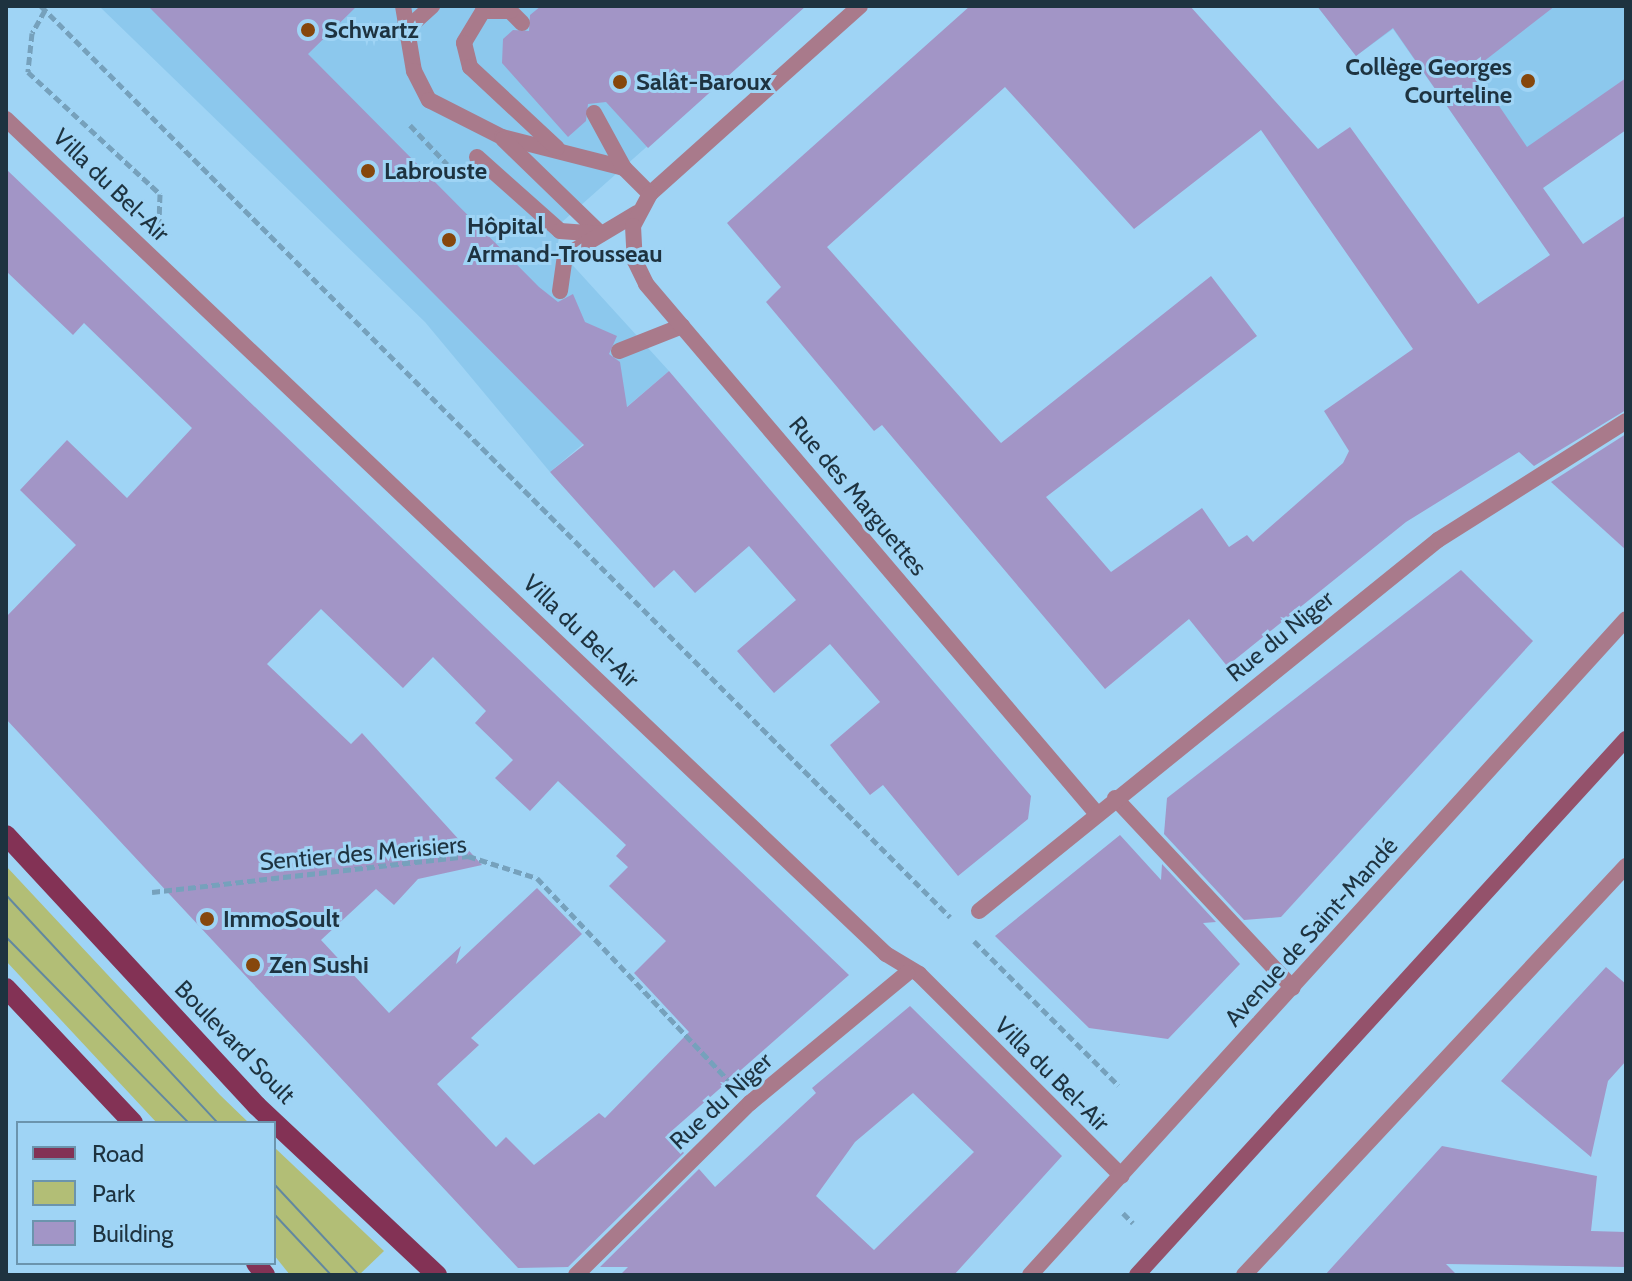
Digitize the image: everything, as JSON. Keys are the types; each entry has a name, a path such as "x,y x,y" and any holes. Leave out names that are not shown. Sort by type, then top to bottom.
{"main road":[{"path":"1137,1275 1626,739"},
{"name":"Boulevard Soult","path":"6,835 273,1121"},
{"path":"6,988 131,1121"},
{"name":"Boulevard Soult","path":"276,1124 437,1275"}],"street":[{"path":"403,6 410,26 414,71 429,100 502,137 624,168"},
{"path":"410,26 432,6"},
{"path":"560,291 565,256 637,213 650,194 860,6"},
{"path":"522,23 497,7 483,11 464,43 470,67 561,152"},
{"path":"594,113 624,168 650,194"},
{"name":"Villa du Bel-Air","path":"6,119 907,973 919,974 1122,1176"},
{"path":"502,137 601,234"},
{"path":"477,157 560,231 601,234"},
{"name":"Rue des Marguettes","path":"637,213 632,238 639,273 1097,814"},
{"path":"619,351 682,326"},
{"name":"Rue du Niger","path":"979,911 1438,540 1626,421"},
{"name":"Avenue de Saint-Mandé","path":"1030,1275 1626,619"},
{"path":"1115,798 1293,988"},
{"path":"1244,1275 1626,866"},
{"name":"Rue du Niger","path":"576,1275 750,1103 907,973"}],"path":[{"path":"158,263 160,194 28,72 32,33 43,8 955,922"},
{"name":"Sentier des Merisiers","path":"152,892 468,856 537,878 728,1080"},
{"path":"966,933 1118,1085"}],"shaded area":[{"name":"Hôpital Armand-Trousseau","path":"99,6 805,6 562,222 557,248 669,371 550,472 425,322"},
{"name":"Collège Georges Courteline","path":"1317,6 1626,6 1626,116 1511,198 1393,29 1356,56"}],"green space":[{"path":"6,866 247,1121 155,1121 6,961"},
{"path":"276,1149 384,1251 359,1275 290,1275 276,1258"}],"building":[{"path":"148,6 357,6 308,54 539,287 558,302 573,294 585,322 617,336 609,354 620,362 627,407 669,371 1031,796 1028,819 958,876 883,785 870,795 830,745 880,702 830,644 774,693 737,651 796,600 749,546 695,593 674,570 654,588 550,472 584,445"},
{"name":"Salât-Baroux","path":"541,6 806,6 648,148 606,102 588,104 586,121 568,137 502,63 503,39 513,30 529,31 530,15"},
{"path":"970,6 1190,6 1318,149 1350,127 1478,304 1550,255 1393,28 1356,56 1317,6 1555,6 1474,69 1527,147 1626,78 1626,130 1543,188 1583,244 1626,215 1626,410 1534,466 1519,452 1406,522 1227,666 1189,619 1105,689 882,425 874,431 766,302 781,287 727,223","holes":["1005,87 1134,229 1261,130 1413,349 1324,411 1349,451 1343,463 1253,542 1247,535 1229,547 1202,508 1111,572 1046,497 1257,336 1211,276 1001,443 827,247"]},
{"path":"6,169 849,975 667,1135 684,1153 568,1267 518,1268 6,719 6,617 76,545 20,490 67,440 127,498 192,428 84,323 73,335 6,271","holes":["321,609 403,688 433,657 486,711 475,723 513,760 495,778 530,811 558,781 626,845 616,856 628,867 609,886 666,941 634,973 689,1032 605,1118 599,1113 534,1165 506,1137 496,1147 437,1084 479,1045 471,1038 582,934 537,888 456,964 461,946 389,1013 321,940 376,889 394,905 418,879 482,865 362,733 351,744 267,664"]},
{"path":"1626,434 1626,550 1551,482"},
{"path":"1461,570 1533,641 1281,917 1244,920 1164,834 1167,798"},
{"path":"1120,835 1161,880 1162,864 1216,922 1203,923 1240,964 1168,1039 1089,1028 995,936"},
{"path":"1606,967 1626,984 1626,1061 1608,1081 1591,1157 1501,1081"},
{"path":"910,1006 1062,1156 954,1275 620,1275 628,1267 600,1267 699,1169 715,1187 816,1093 812,1088","holes":["913,1093 974,1152 874,1250 816,1196 855,1142"]},
{"path":"1442,1146 1597,1176 1591,1231 1626,1232 1626,1267 1446,1264 1457,1275 1325,1275"}],"tram line":[{"path":"6,895 216,1121"},
{"path":"6,937 187,1121"},
{"path":"276,1186 359,1275"},
{"path":"276,1216 331,1275"}],"place":[{"name":"Schwartz","path":"308,30"},
{"name":"Collège Georges Courteline","path":"1528,81"},
{"name":"Salât-Baroux","path":"620,82"},
{"name":"Labrouste","path":"368,171"},
{"name":"Hôpital Armand-Trousseau","path":"449,240"},
{"name":"ImmoSoult","path":"207,919"},
{"name":"Zen Sushi","path":"253,965"}]}
